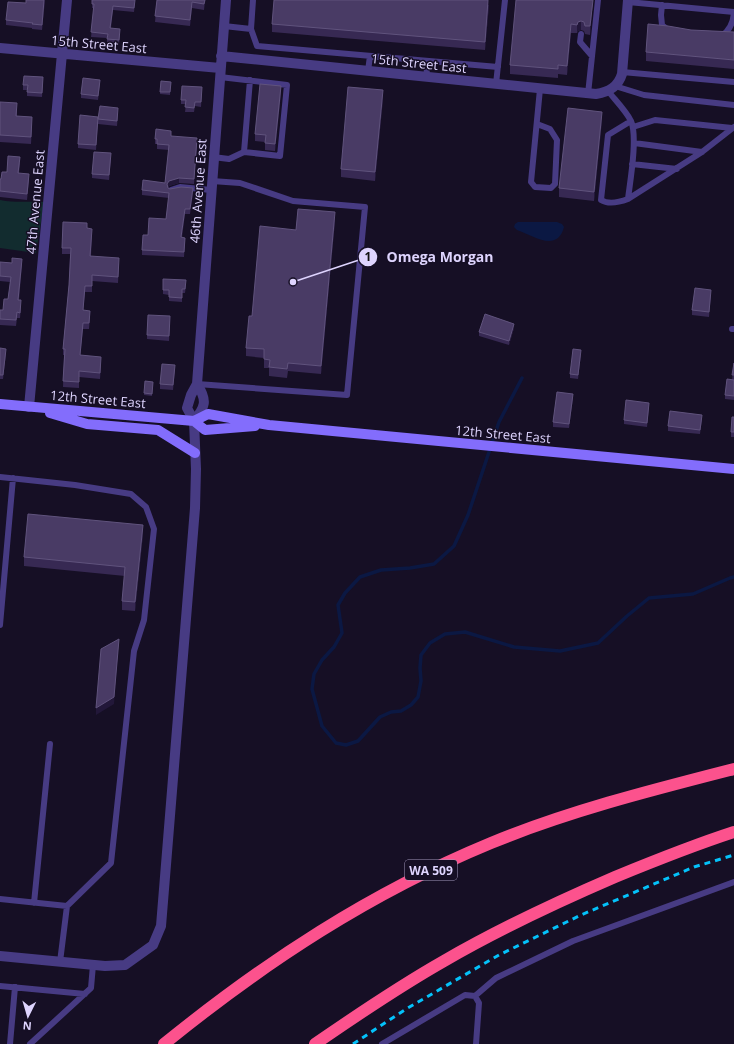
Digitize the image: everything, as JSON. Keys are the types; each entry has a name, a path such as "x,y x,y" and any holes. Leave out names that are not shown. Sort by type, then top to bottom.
{"highway":[{"name":"WA 509","path":"164,1044 233,989 308,938 381,895 418,876 492,843 569,815 661,788 734,769"},
{"path":"315,1044 394,991 445,960 505,928 560,901 662,858 734,832"}],"street":[{"name":"47th Avenue East","path":"29,407 67,0"},
{"name":"46th Avenue East","path":"197,384 203,393 204,403 203,410 194,421 187,408 191,395 197,384 226,0"},
{"path":"612,88 620,81 622,72 628,1"},
{"name":"15th Street East","path":"0,48 220,73"},
{"name":"15th Street East","path":"221,56 588,94 596,94 612,88"},
{"name":"12th Street East","path":"0,404 194,421 208,414 269,425 734,469"},
{"path":"29,407 87,424 158,430 195,453"},
{"path":"0,956 106,966 125,965 153,945 161,926 195,508 194,421"},
{"name":"12th Street East","path":"194,421 205,430 269,425"}],"lane":[{"path":"253,0 251,29 257,46 498,67"},
{"path":"496,84 505,0"},
{"path":"588,94 598,0"},
{"path":"628,1 734,13 733,21 728,31 722,36 714,35"},
{"path":"662,5 662,25 672,31"},
{"path":"224,26 251,29"},
{"path":"581,34 580,42 592,56"},
{"path":"279,62 283,48"},
{"path":"368,71 370,56"},
{"path":"426,77 428,61"},
{"path":"622,72 734,82"},
{"path":"213,157 229,159 244,152 280,156 287,85 250,80 220,73"},
{"path":"244,152 250,80"},
{"path":"612,88 644,95 734,105"},
{"path":"612,88 632,124 634,144 628,199"},
{"path":"537,124 550,129 557,140 555,184 551,188 535,187 531,182 540,89"},
{"path":"655,120 733,128 677,169 628,199 612,203 601,200 608,135 632,124 655,120"},
{"path":"634,144 702,152"},
{"path":"632,164 677,169"},
{"path":"171,190 180,187 240,182 293,200 365,207 347,395 197,384"},
{"path":"0,477 75,485 131,494 146,507 154,529 144,620 134,651 111,863 67,906 60,962"},
{"path":"0,625 13,478"},
{"path":"34,903 50,744"},
{"path":"382,1044 465,995 475,996 496,978 573,941 734,882"},
{"path":"0,899 67,906"},
{"path":"30,1044 91,988 93,965"},
{"path":"0,986 85,994"},
{"path":"10,1044 15,987"},
{"path":"475,996 479,1003 476,1044"}],"green space":[{"path":"0,200 16,202 44,202 36,253 0,248"}],"water":[{"path":"518,222 557,222 562,224 564,227 561,235 551,241 537,239 517,230 514,227"}],"building":[{"path":"26,0 44,0 42,25 6,20 8,2 26,3"},
{"path":"92,0 135,0 134,8 113,6 110,28 120,29 119,40 107,39 108,34 91,32 94,4 92,4"},
{"path":"157,0 205,0 204,4 192,2 190,20 155,16"},
{"path":"274,0 488,0 485,42 272,24"},
{"path":"516,0 593,0 590,26 585,26 584,22 581,21 578,22 577,25 571,24 567,66 558,65 558,69 510,65"},
{"path":"648,24 691,30 734,32 734,60 646,52"},
{"path":"24,76 43,77 42,93 27,92 28,85 23,85"},
{"path":"83,78 100,80 98,96 81,94"},
{"path":"161,81 171,82 170,92 160,92"},
{"path":"260,84 281,86 275,144 265,143 266,135 255,134"},
{"path":"182,86 202,87 201,102 195,102 194,108 185,107 186,100 181,100"},
{"path":"348,87 383,90 375,172 341,169"},
{"path":"0,102 17,103 16,116 32,117 31,137 0,135"},
{"path":"100,106 118,108 117,121 98,119"},
{"path":"568,108 602,112 594,192 559,188"},
{"path":"80,115 98,117 96,145 78,144"},
{"path":"156,129 171,131 171,136 197,138 194,179 179,178 169,181 167,184 168,188 170,189 181,187 193,188 190,209 185,209 181,237 185,238 184,252 142,250 143,235 148,235 149,218 166,219 169,193 142,190 143,180 165,183 169,145 157,144 157,139 155,139"},
{"path":"94,152 111,153 109,175 92,174"},
{"path":"8,156 20,157 18,173 29,174 27,194 0,191 0,179 2,172 7,172"},
{"path":"298,209 335,212 321,366 288,363 287,369 269,367 270,360 264,359 264,349 246,348 249,316 252,316 260,226 296,230"},
{"path":"63,222 87,223 87,228 92,229 90,256 119,258 118,277 92,275 92,286 85,286 83,310 90,311 89,323 83,323 80,355 101,357 100,373 79,371 79,382 63,381 65,349 63,349 71,248 62,248"},
{"path":"12,258 22,259 18,300 21,300 20,313 17,312 16,320 0,319 0,310 3,310 4,299 8,299 11,277 0,276 0,262 12,263"},
{"path":"163,279 186,280 185,289 182,289 182,298 169,297 169,290 163,290"},
{"path":"695,288 711,290 709,312 692,310"},
{"path":"485,314 514,324 509,341 479,332"},
{"path":"148,315 170,316 169,336 147,335"},
{"path":"0,348 6,349 3,375 0,375"},
{"path":"573,349 581,350 578,375 570,374"},
{"path":"734,363 734,375 732,375"},
{"path":"162,364 175,365 173,385 160,384"},
{"path":"727,379 734,380 734,396 725,395"},
{"path":"145,381 153,382 152,394 144,393"},
{"path":"557,392 573,394 569,424 553,422"},
{"path":"626,400 649,403 647,423 624,420"},
{"path":"670,411 702,415 700,430 668,426"},
{"path":"732,417 734,417 734,432 731,432"},
{"path":"28,514 143,525 135,602 122,601 125,567 24,557"},
{"path":"119,639 114,697 96,708 101,649"}],"waterway":[{"path":"522,378 499,422 468,515 454,546 434,564 410,568 381,570 360,577 345,593 338,605 342,633 334,647 322,660 314,674 312,689 322,726 336,743 346,745 358,741 380,717 391,712 401,711 411,705 418,697 421,681 421,655 430,643 445,634 465,632 514,647 560,651 598,643 649,598 693,594 734,577"}],"railway":[{"path":"353,1044 406,1009 499,955 581,915 694,867 734,855"}],"place":[{"name":"Omega Morgan","path":"293,282"}]}
